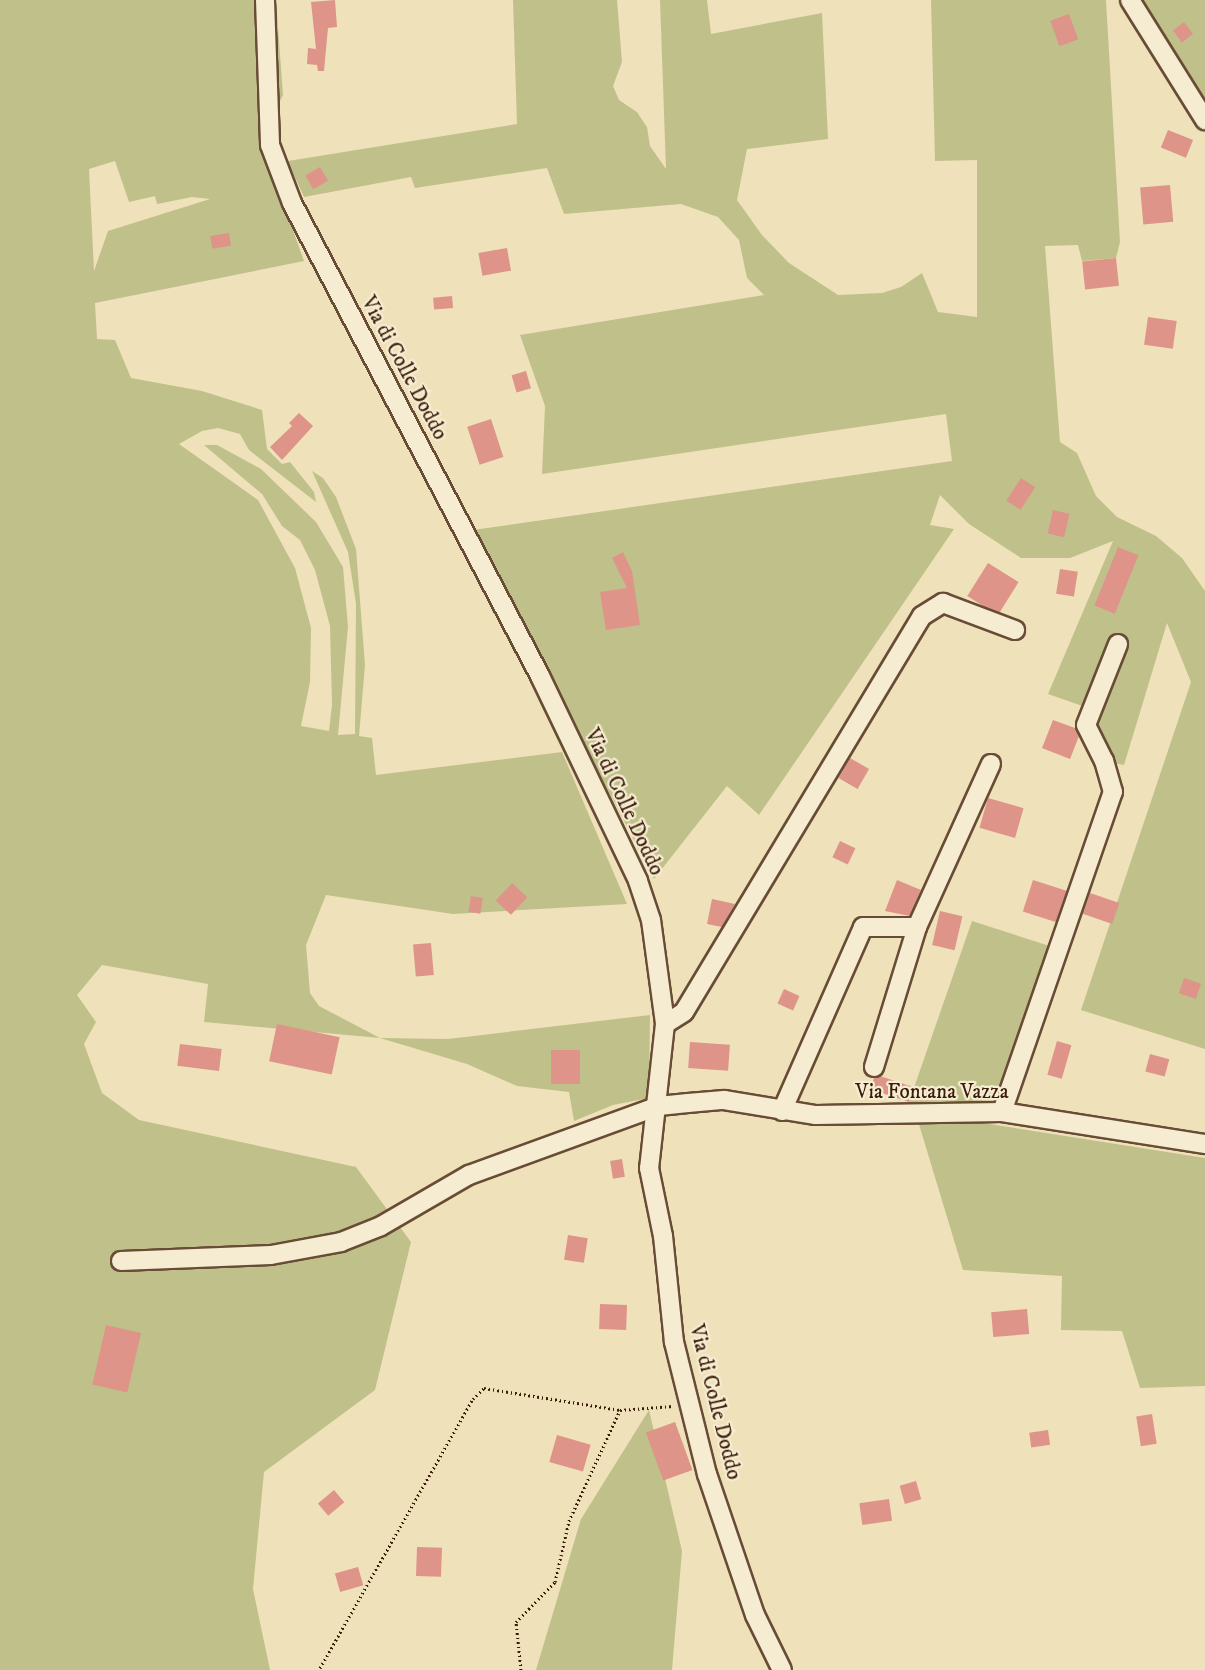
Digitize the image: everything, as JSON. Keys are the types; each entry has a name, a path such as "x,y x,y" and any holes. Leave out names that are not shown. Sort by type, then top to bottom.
{"street":[{"name":"Via di Colle Doddo","path":"265,0 270,145 292,203 540,676 638,881 651,920 665,1024 659,1106 649,1168 663,1236 674,1342 707,1474 755,1615 782,1670"},
{"path":"1130,0 1205,120"},
{"path":"665,1024 684,1012 922,616 943,603 1015,630"},
{"path":"1002,1112 1113,792 1104,761 1086,725 1118,644"},
{"path":"874,1067 917,927 991,764"},
{"path":"782,1111 863,927 917,927"},
{"name":"Via Fontana Vazza","path":"121,1261 271,1255 341,1242 381,1226 468,1175 659,1106 724,1100 816,1115 1002,1112 1205,1144"}],"path":[{"path":"320,1668 480,1392 491,1388 620,1410 690,1405"},
{"path":"521,1670 516,1622 555,1582 568,1521 620,1410"}],"green space":[{"path":"0,0 276,0 283,95 274,113 279,150 288,161 517,124 513,0 617,0 622,62 613,86 619,100 637,112 647,127 650,146 666,169 660,0 707,0 711,34 822,13 828,139 747,149 737,200 762,235 789,263 838,295 882,293 901,287 922,273 938,312 977,317 977,160 935,161 931,0 1106,0 1120,242 1116,258 1082,261 1078,245 1045,246 1060,442 1077,453 1096,496 1117,517 1156,536 1182,558 1205,591 1205,1049 1081,1010 1191,682 1167,623 1124,765 1104,761 1091,709 1048,694 1113,541 1070,558 1021,558 969,524 940,495 930,525 954,529 759,815 727,786 654,879 473,530 952,461 946,414 542,474 545,406 520,335 764,295 747,278 739,240 718,217 681,204 564,214 547,168 415,188 411,177 304,197 288,162 284,170 274,177 304,261 95,303 97,339 115,340 131,378 202,391 262,410 267,449 282,464 290,462 314,492 316,502 249,450 240,434 218,428 202,431 179,444 258,500 295,568 311,628 310,682 301,726 329,731 332,705 330,626 315,570 300,540 282,526 262,494 204,445 217,445 261,469 316,522 343,567 348,627 338,735 355,734 356,604 348,552 312,471 323,478 336,497 356,549 365,665 359,736 372,738 376,775 562,752 627,904 453,914 326,895 306,945 310,993 319,1006 380,1038 204,1022 208,984 102,965 77,995 96,1022 84,1044 102,1093 139,1120 356,1167 411,1242 375,1390 264,1472 253,1589 270,1670 0,1670","holes":["115,161 129,202 155,196 157,204 192,197 210,199 108,231 94,271 89,169"]},
{"path":"1140,0 1205,0 1205,101"},
{"path":"972,921 1059,949 1004,1107 909,1102"},
{"path":"650,1015 649,1098 613,1105 574,1121 569,1092 517,1086 467,1064 380,1038 448,1039"},
{"path":"918,1121 983,1123 1205,1158 1205,1386 1140,1388 1122,1331 1061,1330 1062,1276 963,1270"},
{"path":"649,1410 682,1551 672,1670 536,1670 581,1519"}],"building":[{"path":"335,0 337,27 328,28 324,71 318,71 317,65 307,64 308,48 316,49 311,2"},
{"path":"1069,14 1078,39 1059,46 1050,21"},
{"path":"1184,22 1193,34 1182,42 1173,30"},
{"path":"1168,130 1193,140 1186,158 1161,148"},
{"path":"320,167 328,181 313,189 305,176"},
{"path":"1170,185 1173,222 1143,224 1140,188"},
{"path":"229,233 231,246 212,249 210,236"},
{"path":"507,248 511,271 482,276 478,253"},
{"path":"1116,258 1119,286 1085,289 1082,262"},
{"path":"452,296 453,308 434,310 433,298"},
{"path":"1148,317 1177,321 1173,349 1144,345"},
{"path":"526,371 531,388 517,392 512,375"},
{"path":"299,413 313,426 282,460 270,447 292,426 289,423"},
{"path":"491,419 503,457 480,465 467,427"},
{"path":"1021,478 1035,487 1021,510 1006,501"},
{"path":"1053,510 1070,514 1064,537 1048,533"},
{"path":"1118,547 1138,555 1115,614 1094,605"},
{"path":"623,552 632,571 640,625 606,630 600,592 627,588 612,558"},
{"path":"988,563 1019,582 998,615 967,596"},
{"path":"1060,569 1078,572 1074,597 1056,594"},
{"path":"1053,720 1075,728 1079,736 1070,759 1042,748"},
{"path":"850,758 869,769 858,789 838,778"},
{"path":"988,798 1024,808 1015,838 979,828"},
{"path":"840,841 855,848 848,864 832,857"},
{"path":"897,880 921,890 910,916 885,911"},
{"path":"1033,880 1067,891 1057,923 1023,911"},
{"path":"512,883 527,897 511,915 496,901"},
{"path":"1090,893 1119,903 1112,924 1083,914"},
{"path":"471,896 483,898 480,914 468,912"},
{"path":"712,899 735,904 722,927 707,924"},
{"path":"940,911 962,916 955,950 932,945"},
{"path":"431,943 434,975 416,976 413,945"},
{"path":"1184,978 1201,984 1196,999 1179,993"},
{"path":"784,989 800,996 793,1011 777,1004"},
{"path":"277,1024 340,1037 332,1074 269,1061"},
{"path":"1057,1041 1071,1045 1062,1079 1047,1075"},
{"path":"690,1042 730,1045 728,1071 688,1068"},
{"path":"180,1044 222,1049 219,1071 177,1066"},
{"path":"551,1050 580,1050 580,1084 551,1084"},
{"path":"1150,1054 1169,1059 1165,1077 1145,1071"},
{"path":"880,1076 913,1087 909,1102 870,1089 874,1078"},
{"path":"622,1159 625,1177 613,1179 610,1161"},
{"path":"568,1235 588,1238 584,1263 564,1260"},
{"path":"600,1304 627,1305 626,1330 599,1329"},
{"path":"1027,1309 1029,1334 993,1337 991,1312"},
{"path":"106,1325 141,1333 127,1393 92,1384"},
{"path":"1152,1414 1157,1444 1141,1446 1136,1417"},
{"path":"675,1422 692,1470 663,1481 646,1433"},
{"path":"1048,1430 1050,1445 1031,1447 1029,1433"},
{"path":"557,1435 591,1445 583,1472 549,1462"},
{"path":"916,1481 921,1499 905,1504 900,1486"},
{"path":"334,1490 344,1502 328,1516 318,1503"},
{"path":"889,1499 892,1521 862,1525 859,1503"},
{"path":"417,1547 442,1548 441,1577 416,1576"},
{"path":"358,1567 363,1585 340,1592 335,1574"}]}
